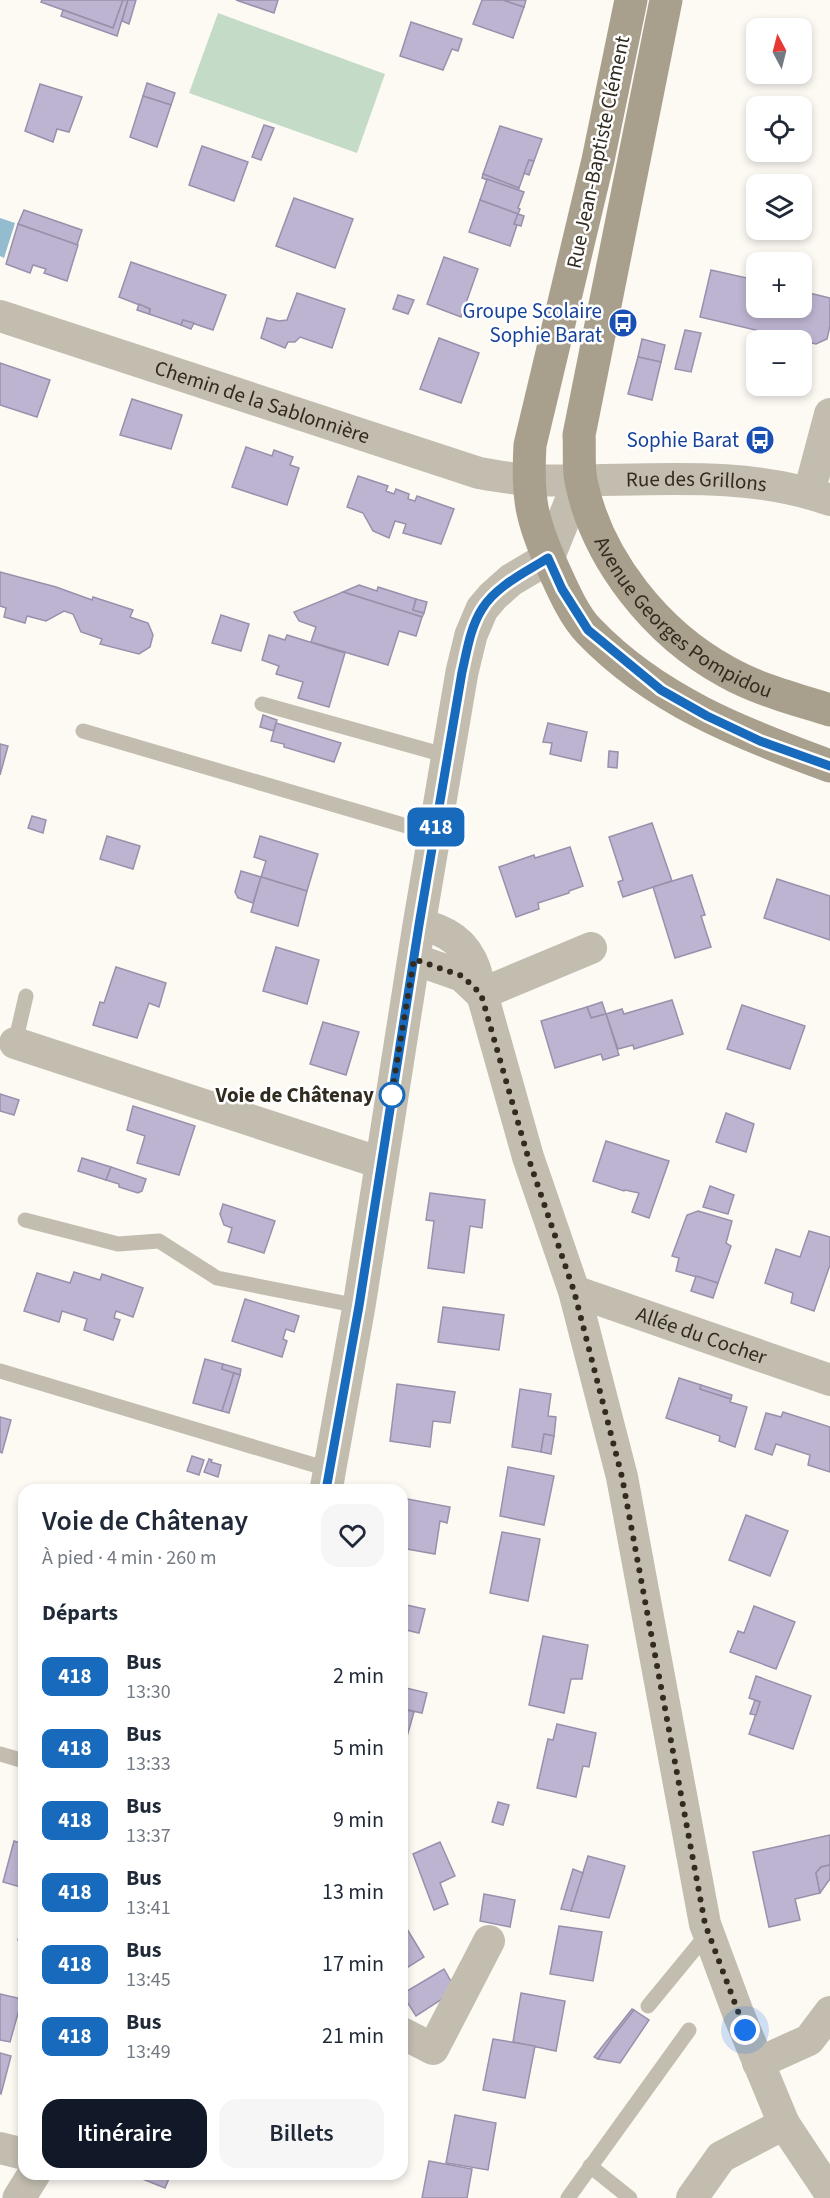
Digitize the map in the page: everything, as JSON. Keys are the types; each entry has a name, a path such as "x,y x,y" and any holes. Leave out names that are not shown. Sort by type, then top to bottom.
{"main road":[{"name":"Rue Jean-Baptiste Clément","path":"528,480 530,445 598,160 631,0"},
{"name":"Rue Jean-Baptiste Clément","path":"580,479 579,435 666,0"},
{"name":"Avenue Georges Pompidou","path":"580,479 602,540 620,572 668,630 726,672 766,691 830,710"},
{"path":"528,480 536,529 562,589 588,630 661,690 707,716 760,741 830,766"}],"street":[{"name":"Chemin de la Sablonnière","path":"0,316 479,473 528,480 580,479"},
{"name":"Rue des Grillons","path":"580,479 740,480 820,496 830,414"},
{"path":"329,1480 434,834 471,636 482,609 492,596 511,580 548,558 580,479"},
{"path":"419,925 434,927 446,933 461,944 471,957 528,1157 574,1291 622,1477 705,1924 784,2124 830,2193"},
{"path":"481,994 591,948"},
{"path":"414,959 462,976 481,994"},
{"path":"15,1043 381,1163"},
{"name":"Allée du Cocher","path":"574,1291 830,1380"},
{"path":"408,2036 433,2049 489,1941"},
{"path":"758,2063 809,2040 830,2012"},
{"path":"692,2198 721,2157 784,2124"},
{"path":"0,2148 18,2152"},
{"path":"19,2198 30,2180"}],"lane":[{"path":"262,704 448,756"},
{"path":"83,731 434,834"},
{"path":"15,1043 26,996"},
{"path":"25,1220 117,1244 159,1241 217,1278 359,1306"},
{"path":"0,1371 329,1480"},
{"path":"0,1754 18,1759"},
{"path":"648,2006 708,1933"},
{"path":"568,2198 689,2030"},
{"path":"590,2166 630,2198"}],"green space":[{"path":"218,13 385,74 357,153 189,93"}],"water":[{"path":"0,218 15,223 4,258 0,256"}],"building":[{"path":"42,0 123,0 113,28 41,2"},
{"path":"123,0 128,0 117,36 61,16 63,10 113,28"},
{"path":"128,0 136,0 129,24 122,21"},
{"path":"236,0 278,0 274,13"},
{"path":"482,0 503,0 524,7 513,38 473,24"},
{"path":"503,0 526,0 524,7"},
{"path":"411,22 462,39 458,51 452,49 443,70 400,56"},
{"path":"147,83 175,93 171,105 143,96"},
{"path":"40,84 82,97 69,132 57,129 53,142 25,131"},
{"path":"143,96 171,105 157,147 130,137"},
{"path":"264,125 274,128 261,160 252,157"},
{"path":"500,126 542,139 534,161 529,160 519,188 483,174"},
{"path":"202,146 248,162 234,201 189,185"},
{"path":"529,160 534,161 529,175 524,173"},
{"path":"483,174 519,188 518,191 482,178"},
{"path":"487,179 524,192 518,214 480,200"},
{"path":"294,198 353,219 335,268 276,246"},
{"path":"480,200 518,214 510,246 469,232"},
{"path":"24,210 82,230 77,245 18,224"},
{"path":"518,214 524,216 521,226 514,224"},
{"path":"18,224 78,245 67,281 44,273 46,269 33,265 30,273 6,264"},
{"path":"444,257 478,269 461,317 427,304"},
{"path":"131,262 226,295 213,330 183,320 181,325 149,314 150,309 119,297"},
{"path":"711,270 746,278 746,318 812,318 812,294 830,298 830,326 827,339 816,344 812,343 812,330 756,330 700,317"},
{"path":"297,293 345,309 332,348 300,337 295,342 288,342 285,348 261,338 267,318 287,320"},
{"path":"398,295 414,300 408,314 393,309"},
{"path":"139,304 150,309 149,314 137,310"},
{"path":"183,320 194,323 191,329 181,325"},
{"path":"685,330 701,333 691,372 675,369"},
{"path":"439,338 479,353 461,403 420,389"},
{"path":"642,339 665,345 661,362 638,357"},
{"path":"638,357 661,362 652,400 628,394"},
{"path":"0,363 50,380 37,417 0,405"},
{"path":"132,399 182,415 171,449 120,435"},
{"path":"246,447 272,456 274,450 293,457 290,465 299,468 287,505 232,487"},
{"path":"358,476 388,486 386,491 394,494 396,489 409,494 408,499 415,501 417,496 454,509 441,544 403,533 406,524 395,521 389,538 373,531 363,513 347,507"},
{"path":"0,572 133,610 130,617 148,623 153,635 150,647 139,654 100,644 102,639 81,632 73,614 64,611 46,621 27,616 25,623 4,617 6,608 0,606"},
{"path":"359,585 377,591 378,587 416,599 413,610 424,613 422,617 343,592"},
{"path":"343,592 422,617 416,636 399,631 388,665 311,642 316,627 299,621 294,612"},
{"path":"416,599 427,602 424,613 413,610"},
{"path":"221,615 249,624 241,651 212,643"},
{"path":"269,635 285,640 287,635 345,653 329,707 298,698 303,682 276,674 279,666 262,660"},
{"path":"263,715 277,720 274,731 260,727"},
{"path":"276,723 341,743 334,762 271,741"},
{"path":"548,723 587,732 581,761 550,754 552,743 543,742"},
{"path":"0,744 8,746 0,775"},
{"path":"609,751 618,752 617,768 608,767"},
{"path":"32,816 46,820 43,833 28,828"},
{"path":"652,823 672,881 623,897 618,882 623,880 609,837"},
{"path":"107,836 140,846 133,869 100,859"},
{"path":"260,836 318,854 307,891 261,877 266,861 254,857"},
{"path":"570,847 583,886 538,903 539,909 516,917 499,867 534,855 535,858"},
{"path":"241,871 261,877 253,903 238,898 235,892"},
{"path":"692,875 705,915 701,916 711,947 675,958 653,887"},
{"path":"261,877 307,891 298,926 251,912"},
{"path":"777,879 830,896 830,940 764,918"},
{"path":"276,947 319,960 307,1004 263,991"},
{"path":"116,967 166,983 159,1007 149,1003 137,1038 93,1025 100,1002 104,1003"},
{"path":"672,1000 683,1034 634,1049 633,1045 618,1049 606,1014 622,1009 624,1014"},
{"path":"602,1002 606,1014 591,1018 587,1007"},
{"path":"742,1005 805,1026 790,1069 727,1049"},
{"path":"587,1007 591,1018 606,1014 619,1055 603,1060 601,1054 555,1068 541,1021"},
{"path":"323,1022 359,1032 346,1075 310,1064"},
{"path":"0,1094 19,1100 14,1115 0,1111"},
{"path":"133,1106 195,1126 179,1175 137,1163 145,1136 127,1130"},
{"path":"726,1113 754,1124 746,1152 716,1142"},
{"path":"606,1141 669,1161 649,1218 632,1212 639,1193 624,1191 593,1181"},
{"path":"82,1158 111,1167 106,1180 78,1171"},
{"path":"111,1167 146,1179 142,1191 138,1193 106,1180"},
{"path":"710,1186 734,1195 728,1214 703,1207"},
{"path":"430,1193 485,1200 482,1228 470,1226 464,1273 428,1268 434,1221 426,1220"},
{"path":"223,1204 275,1221 264,1253 228,1242 232,1228 224,1225 220,1214"},
{"path":"698,1211 732,1221 726,1243 731,1246 718,1283 676,1271 679,1258 672,1256 687,1215"},
{"path":"809,1231 830,1237 830,1265 814,1311 791,1303 793,1293 765,1283 776,1249 800,1257"},
{"path":"74,1272 100,1280 102,1274 143,1288 133,1317 116,1311 114,1318 120,1320 113,1340 84,1330 87,1319 62,1311 59,1322 24,1311 37,1273 70,1283"},
{"path":"696,1276 718,1283 713,1298 691,1291"},
{"path":"245,1299 299,1316 294,1332 286,1329 283,1339 287,1341 282,1357 232,1341"},
{"path":"443,1307 504,1315 499,1350 438,1342"},
{"path":"205,1359 223,1364 222,1369 234,1373 222,1411 193,1403"},
{"path":"223,1364 241,1369 240,1375 222,1369"},
{"path":"234,1373 240,1375 229,1413 222,1411"},
{"path":"679,1378 701,1385 700,1389 747,1407 735,1447 719,1441 720,1436 666,1418"},
{"path":"397,1384 455,1392 450,1423 433,1421 430,1447 390,1441"},
{"path":"701,1385 732,1395 731,1399 700,1389"},
{"path":"520,1389 551,1394 548,1416 556,1417 554,1436 544,1434 541,1452 512,1447"},
{"path":"783,1412 830,1427 830,1472 808,1465 810,1455 776,1444 772,1455 755,1449 766,1413 781,1417"},
{"path":"0,1417 11,1420 2,1453 0,1452"},
{"path":"544,1434 554,1436 551,1454 541,1452"},
{"path":"192,1456 204,1460 199,1475 187,1471"},
{"path":"209,1459 221,1465 218,1477 204,1472"},
{"path":"508,1467 554,1476 544,1525 500,1516"},
{"path":"408,1499 450,1507 447,1523 440,1521 435,1554 408,1549"},
{"path":"746,1515 788,1531 770,1576 729,1560"},
{"path":"502,1532 540,1539 528,1601 490,1593"},
{"path":"408,1605 425,1609 419,1633 408,1630"},
{"path":"754,1606 795,1622 776,1669 730,1652 738,1631 744,1633"},
{"path":"543,1636 588,1645 582,1679 571,1679 564,1713 529,1705"},
{"path":"756,1676 811,1696 793,1749 749,1734 760,1702 749,1698"},
{"path":"408,1688 427,1693 422,1713 408,1710"},
{"path":"755,1700 760,1702 756,1715 750,1714"},
{"path":"408,1710 414,1712 408,1733"},
{"path":"557,1724 596,1733 589,1767 583,1766 576,1797 537,1788 548,1739 553,1740"},
{"path":"498,1802 509,1805 503,1825 492,1822"},
{"path":"830,1835 830,1865 821,1867 816,1873 820,1893 795,1899 800,1920 769,1927 753,1852"},
{"path":"14,1841 18,1842 18,1886 3,1882"},
{"path":"440,1842 455,1876 440,1883 448,1904 434,1910 413,1854"},
{"path":"588,1856 625,1866 609,1918 571,1911"},
{"path":"830,1865 830,1879 820,1893 816,1873 821,1867"},
{"path":"573,1869 583,1873 571,1911 561,1909"},
{"path":"484,1894 515,1900 510,1927 480,1921"},
{"path":"559,1926 602,1932 593,1981 550,1974"},
{"path":"408,1931 424,1957 408,1967"},
{"path":"444,1969 456,1990 416,2016 408,2003 408,1990"},
{"path":"521,1993 565,2001 556,2051 513,2042"},
{"path":"0,1994 18,1998 18,2013 10,2042 0,2040"},
{"path":"632,2009 634,2010 598,2059 594,2057"},
{"path":"634,2010 649,2020 620,2063 598,2059 612,2038"},
{"path":"493,2039 535,2046 525,2098 483,2090"},
{"path":"0,2053 11,2056 1,2094 0,2093"},
{"path":"455,2115 496,2123 488,2170 446,2163"},
{"path":"429,2161 472,2169 467,2198 422,2198"},
{"path":"145,2180 168,2180 165,2188"}],"bus line":[{"name":"418","path":"328,1484 359,1306 419,925 462,672 471,636 482,609 492,596 511,580 548,558 562,589 588,630 618,657 661,690 707,716 760,741 830,766"}],"place":[{"name":"Groupe Scolaire Sophie Barat","path":"623,323"},
{"name":"Sophie Barat","path":"760,440"},
{"name":"Voie de Châtenay","path":"392,1095"}],"route":[{"path":"392,1095 390,1104 414,959 462,976 481,994 528,1157 574,1291 622,1477 705,1924 745,2030"}]}
